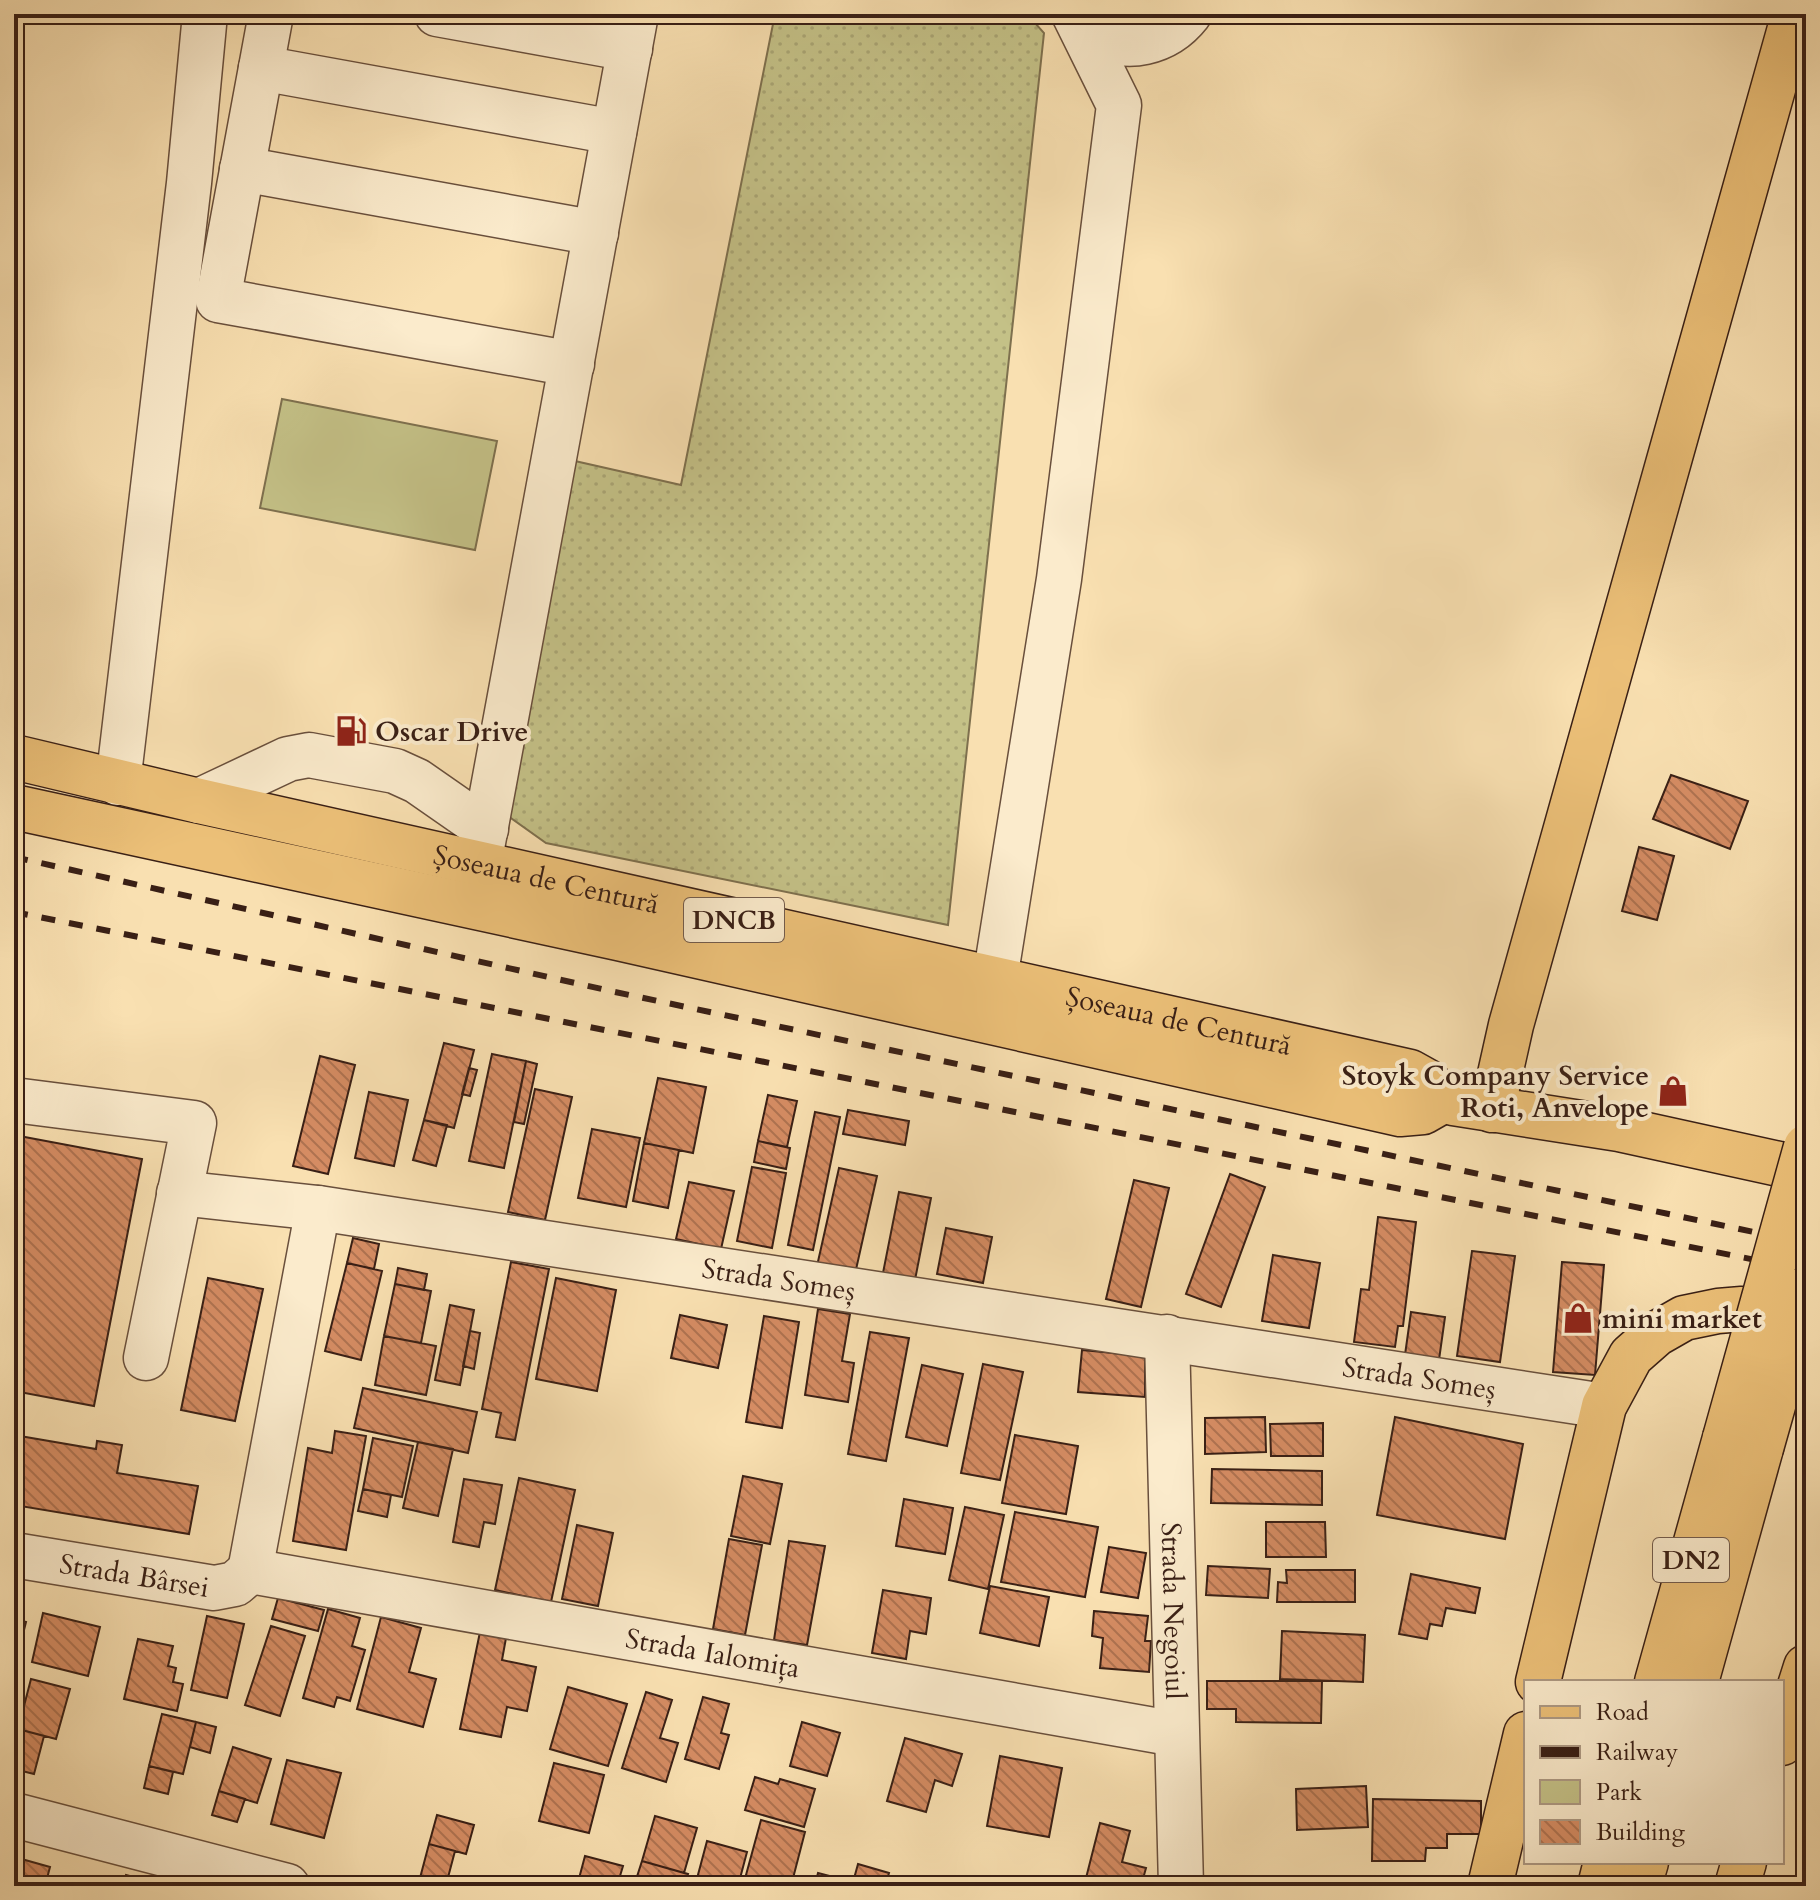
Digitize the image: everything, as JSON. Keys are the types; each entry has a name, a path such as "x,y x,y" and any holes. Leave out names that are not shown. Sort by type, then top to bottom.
{"main road":[{"path":"1492,1110 1511,1025 1794,14"},
{"name":"Șoseaua de Centură","path":"14,757 199,801 483,846 995,979 1410,1072 1428,1082 1444,1100 1619,1129 1806,1170"},
{"name":"Șoseaua de Centură","path":"14,807 618,938 1400,1114 1423,1112 1444,1100"},
{"name":"DN2","path":"1696,1680 1806,1147"},
{"name":"DN2","path":"1658,1680 1743,1443 1806,1289"},
{"path":"1538,1680 1604,1406 1631,1356 1656,1334 1684,1318 1742,1309 1806,1332"},
{"path":"1784,1737 1806,1667"},
{"path":"1490,1886 1524,1742"},
{"path":"1600,1886 1606,1864"},
{"path":"1639,1886 1645,1864"},
{"path":"1737,1886 1743,1864"}],"street":[{"path":"118,783 189,183 205,14"},
{"path":"271,14 218,300 572,364"},
{"path":"437,14 633,31 483,846"},
{"path":"1075,14 1094,33 1116,43 1128,44 1158,40 1179,27 1190,14"},
{"path":"1075,14 1119,105"},
{"path":"995,979 1059,579 1119,105 1190,14"},
{"path":"261,68 614,132"},
{"path":"242,169 596,233"},
{"path":"199,801 288,759 309,755 395,771 417,781 483,846"},
{"path":"14,1100 194,1123 146,1358"},
{"name":"Strada Someș","path":"179,1193 318,1208 1604,1406"},
{"path":"250,1571 318,1208"},
{"name":"Strada Negoiul","path":"1167,1337 1181,1886"},
{"name":"Strada Bârsei","path":"14,1555 214,1588 235,1584 250,1571"},
{"name":"Strada Ialomița","path":"250,1571 1176,1734"},
{"path":"14,1815 287,1886"}],"green space":[{"path":"775,14 1027,14 1044,33 948,925 546,843 498,809 566,459 681,485"},
{"path":"282,399 497,441 475,550 260,508"}],"building":[{"path":"1671,775 1748,801 1730,849 1653,819"},
{"path":"1639,847 1674,856 1657,920 1622,911"},
{"path":"444,1043 474,1050 454,1128 424,1120"},
{"path":"492,1054 526,1061 504,1168 469,1161"},
{"path":"320,1056 355,1065 328,1174 293,1166"},
{"path":"526,1061 537,1064 524,1124 514,1122"},
{"path":"469,1068 477,1070 470,1096 462,1094"},
{"path":"658,1078 706,1087 693,1153 644,1143"},
{"path":"535,1089 572,1097 545,1220 508,1212"},
{"path":"369,1092 408,1100 394,1166 355,1158"},
{"path":"768,1095 797,1101 787,1147 758,1141"},
{"path":"848,1110 909,1121 905,1145 843,1134"},
{"path":"815,1112 840,1117 813,1250 788,1245"},
{"path":"424,1120 447,1125 436,1166 413,1160"},
{"path":"592,1129 640,1138 626,1207 578,1198"},
{"path":"14,1135 142,1159 94,1406 14,1391"},
{"path":"758,1141 790,1148 786,1169 754,1162"},
{"path":"644,1143 679,1150 668,1208 633,1201"},
{"path":"752,1167 786,1173 772,1248 737,1241"},
{"path":"839,1168 877,1176 855,1274 817,1266"},
{"path":"1230,1174 1265,1187 1221,1307 1186,1294"},
{"path":"1134,1180 1169,1188 1141,1307 1106,1299"},
{"path":"689,1182 734,1191 721,1249 676,1239"},
{"path":"899,1192 931,1198 914,1285 882,1278"},
{"path":"1378,1217 1416,1222 1403,1326 1398,1326 1395,1347 1354,1342 1361,1289 1369,1290"},
{"path":"946,1228 992,1237 983,1283 937,1274"},
{"path":"353,1238 379,1244 374,1269 347,1263"},
{"path":"1472,1251 1515,1256 1500,1362 1457,1356"},
{"path":"1273,1255 1320,1263 1309,1328 1262,1321"},
{"path":"511,1262 549,1269 515,1440 496,1437 501,1413 482,1409"},
{"name":"mini market","path":"1562,1262 1604,1265 1595,1375 1553,1372"},
{"path":"347,1263 382,1271 361,1360 325,1351"},
{"path":"398,1268 427,1274 424,1290 395,1284"},
{"path":"208,1278 263,1289 235,1421 181,1410"},
{"path":"556,1278 616,1290 597,1391 536,1379"},
{"path":"395,1284 431,1291 421,1343 384,1336"},
{"path":"450,1305 474,1310 460,1385 435,1380"},
{"path":"818,1309 850,1314 842,1361 854,1363 848,1402 805,1395"},
{"path":"1411,1312 1445,1317 1438,1367 1404,1362"},
{"path":"680,1315 727,1325 718,1368 671,1358"},
{"path":"764,1316 799,1322 782,1428 746,1422"},
{"path":"470,1331 480,1333 474,1369 463,1366"},
{"path":"870,1332 909,1338 886,1461 848,1454"},
{"path":"384,1336 436,1346 426,1395 375,1385"},
{"path":"1082,1350 1145,1356 1145,1397 1078,1392"},
{"path":"983,1364 1023,1372 1000,1480 961,1473"},
{"path":"922,1365 963,1374 947,1446 906,1437"},
{"path":"363,1388 477,1412 468,1453 354,1428"},
{"path":"1265,1417 1266,1452 1205,1454 1205,1418"},
{"path":"1395,1417 1523,1444 1505,1539 1377,1515"},
{"path":"1323,1423 1323,1456 1271,1456 1270,1424"},
{"path":"335,1431 366,1436 346,1550 293,1541 308,1448 332,1453"},
{"path":"14,1435 96,1449 97,1441 122,1445 117,1473 198,1486 189,1534 14,1505"},
{"path":"1015,1435 1078,1446 1066,1514 1002,1503"},
{"path":"373,1438 413,1446 402,1497 363,1489"},
{"path":"418,1442 453,1449 438,1516 403,1508"},
{"path":"1212,1469 1322,1471 1322,1505 1211,1503"},
{"path":"743,1476 782,1484 770,1544 731,1536"},
{"path":"519,1478 575,1490 551,1602 495,1590"},
{"path":"464,1479 502,1485 495,1524 484,1522 479,1547 453,1542"},
{"path":"363,1489 391,1495 387,1517 358,1511"},
{"path":"904,1499 953,1508 945,1554 896,1546"},
{"path":"965,1507 1004,1515 988,1589 949,1580"},
{"path":"1015,1512 1098,1527 1085,1597 1001,1582"},
{"path":"1266,1522 1325,1522 1326,1557 1266,1557"},
{"path":"577,1525 613,1533 598,1606 562,1599"},
{"path":"729,1539 762,1545 745,1635 713,1629"},
{"path":"789,1541 825,1546 807,1645 774,1640"},
{"path":"1109,1547 1146,1553 1138,1598 1101,1592"},
{"path":"1208,1566 1270,1569 1268,1598 1206,1595"},
{"path":"1286,1570 1355,1570 1355,1602 1277,1602 1278,1582 1287,1583"},
{"path":"1411,1574 1480,1588 1475,1613 1446,1608 1442,1626 1430,1624 1427,1639 1399,1634"},
{"path":"990,1586 1049,1597 1039,1646 980,1633"},
{"path":"883,1590 931,1598 926,1634 910,1631 906,1659 872,1653"},
{"path":"278,1598 324,1610 318,1631 272,1619"},
{"path":"328,1609 360,1618 352,1646 365,1650 350,1701 337,1697 334,1707 303,1698"},
{"path":"1094,1611 1148,1616 1145,1641 1151,1641 1149,1672 1100,1668 1103,1638 1092,1636"},
{"path":"43,1613 100,1627 88,1676 32,1662"},
{"path":"207,1616 244,1624 227,1698 191,1690"},
{"path":"381,1617 421,1628 409,1672 436,1679 423,1727 357,1709"},
{"path":"14,1619 26,1622 14,1670"},
{"path":"271,1626 305,1636 280,1716 245,1705"},
{"path":"1282,1631 1365,1635 1363,1682 1280,1679"},
{"path":"480,1632 506,1638 502,1660 536,1667 527,1711 507,1707 501,1737 460,1729"},
{"path":"138,1639 173,1646 168,1666 176,1668 173,1682 183,1684 177,1711 124,1699"},
{"path":"31,1679 70,1689 56,1739 18,1729"},
{"path":"1207,1681 1322,1681 1321,1723 1236,1722 1236,1709 1207,1709"},
{"path":"14,1683 22,1684 14,1715"},
{"path":"568,1687 627,1704 608,1766 550,1749"},
{"path":"646,1692 672,1700 660,1738 678,1743 666,1782 622,1768"},
{"path":"703,1697 729,1704 721,1733 729,1735 719,1769 685,1759"},
{"path":"162,1714 196,1722 183,1774 149,1766"},
{"path":"196,1722 216,1727 210,1753 190,1747"},
{"path":"802,1722 840,1733 827,1776 790,1766"},
{"path":"18,1729 44,1736 34,1774 14,1769 14,1742"},
{"path":"905,1738 962,1754 952,1786 935,1780 926,1812 887,1801"},
{"path":"233,1747 271,1759 257,1803 219,1791"},
{"path":"1000,1756 1062,1768 1049,1837 987,1826"},
{"path":"287,1760 341,1773 324,1838 271,1824"},
{"path":"554,1763 604,1775 589,1833 539,1821"},
{"path":"149,1766 173,1772 168,1794 144,1788"},
{"path":"755,1777 778,1784 780,1779 815,1789 804,1827 745,1810"},
{"path":"1366,1786 1368,1827 1297,1830 1296,1789"},
{"path":"219,1791 245,1799 237,1822 212,1815"},
{"path":"1373,1799 1481,1801 1481,1834 1447,1834 1447,1848 1426,1848 1425,1861 1372,1861"},
{"path":"437,1815 474,1825 466,1854 429,1844"},
{"path":"655,1816 697,1828 684,1873 642,1861"},
{"path":"761,1820 805,1832 791,1886 743,1886"},
{"path":"1100,1823 1130,1831 1122,1862 1146,1868 1141,1886 1084,1886"},
{"path":"707,1841 747,1852 738,1886 695,1886"},
{"path":"429,1844 455,1851 446,1885 420,1878"},
{"path":"585,1856 623,1866 617,1886 577,1886"},
{"path":"18,1858 50,1867 45,1886 14,1886"},
{"path":"642,1861 688,1874 684,1886 634,1886"},
{"path":"858,1864 889,1873 885,1886 852,1886"},
{"path":"818,1873 841,1879 839,1886 802,1886 803,1882 815,1885"},
{"path":"126,1875 159,1884 123,1886"}],"railway":[{"path":"14,857 615,992 1806,1243"},
{"path":"14,912 1806,1270"}],"place":[{"name":"Oscar Drive","path":"351,731"},
{"name":"Stoyk Company Service Roti, Anvelope","path":"1673,1091"},
{"name":"mini market","path":"1578,1318"}]}
